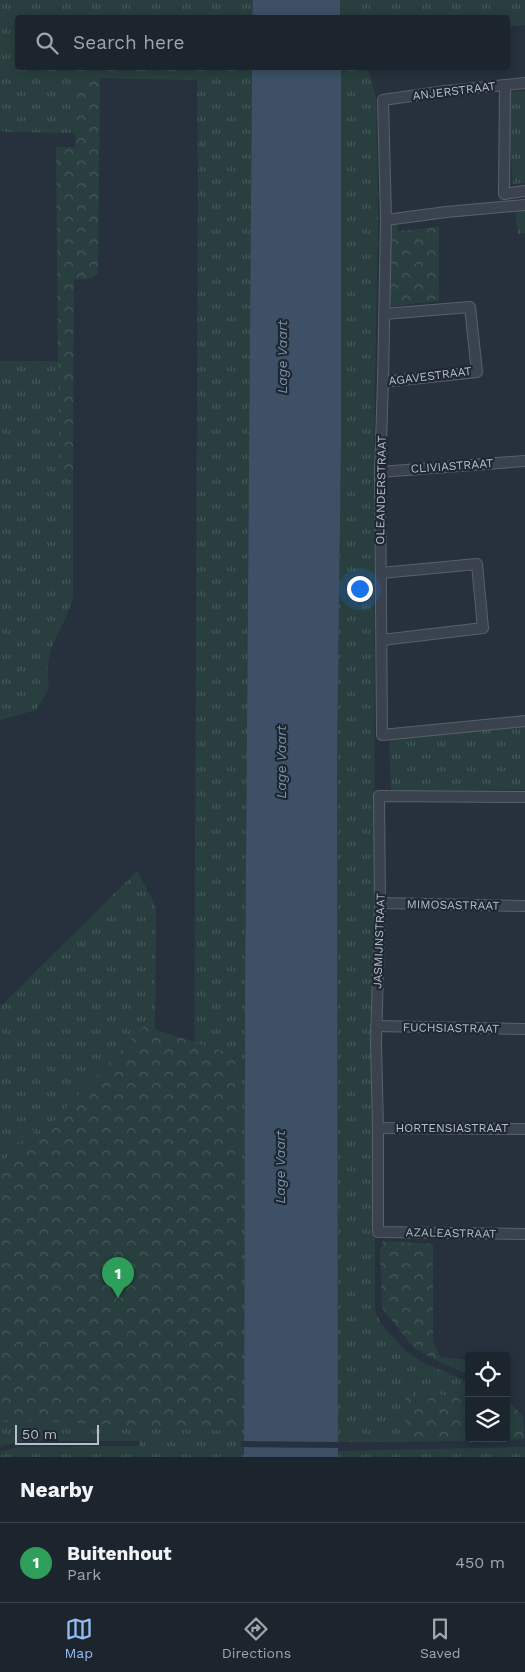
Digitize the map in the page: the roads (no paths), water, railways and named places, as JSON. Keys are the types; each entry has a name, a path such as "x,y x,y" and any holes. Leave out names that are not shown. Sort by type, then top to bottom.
{"street":[{"name":"ANJERSTRAAT","path":"383,100 525,83"},
{"path":"505,85 504,194 525,191"},
{"name":"OLEANDERSTRAAT","path":"383,100 386,220 384,382 380,472 382,735 525,720"},
{"path":"386,220 446,212 525,205"},
{"name":"AGAVESTRAAT","path":"384,314 470,307 477,372 384,382"},
{"name":"CLIVIASTRAAT","path":"380,472 525,461"},
{"path":"380,573 477,564 483,628 382,640"},
{"name":"JASMIJNSTRAAT","path":"378,1232 376,1026 380,903 379,796 525,797"},
{"name":"MIMOSASTRAAT","path":"380,903 525,906"},
{"name":"FUCHSIASTRAAT","path":"376,1026 525,1030"},
{"name":"HORTENSIASTRAAT","path":"378,1128 525,1129"},
{"name":"AZALEASTRAAT","path":"378,1232 525,1234"}],"water":[{"path":"253,0 340,0 340,15 252,15"},
{"name":"Lage Vaart","path":"252,70 341,70 341,441 337,764 338,1457 244,1457 245,991"}],"place":[{"name":"Buitenhout","path":"118,1298"}]}
